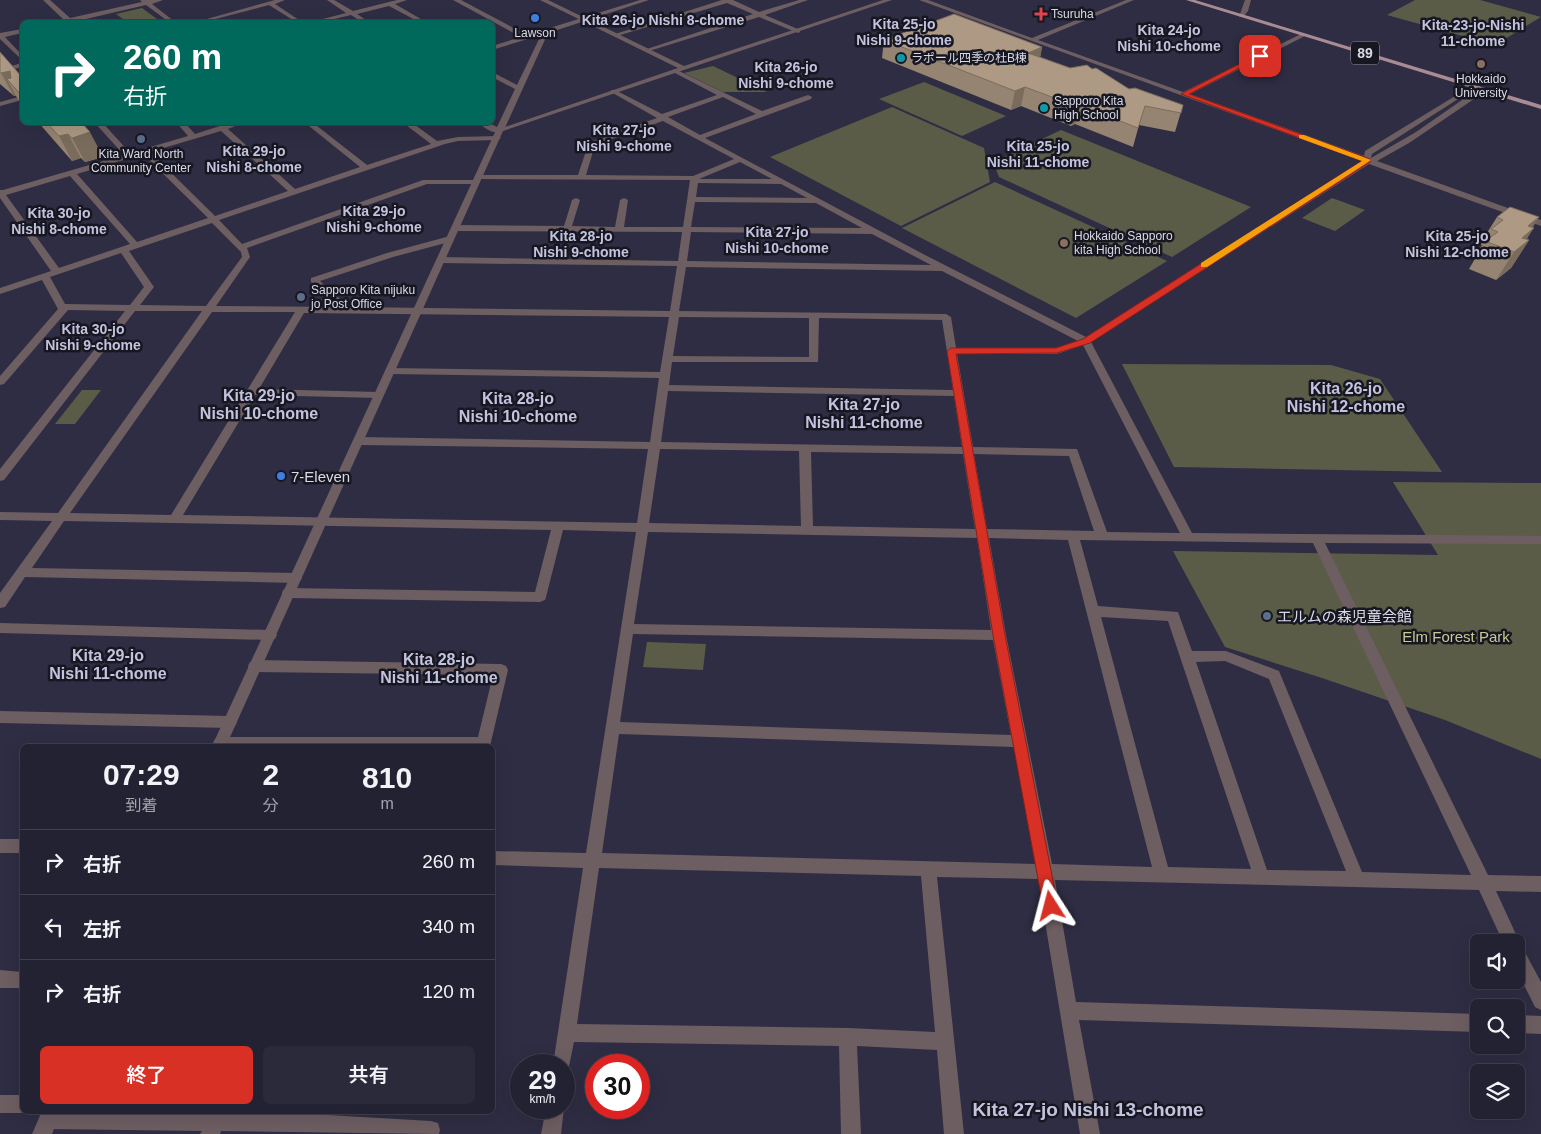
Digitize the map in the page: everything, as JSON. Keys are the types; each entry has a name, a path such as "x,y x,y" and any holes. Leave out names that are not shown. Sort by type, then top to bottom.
{"main road":[{"name":"89","path":"1189,0 1541,107"}],"street":[{"path":"46,0 64,20"},
{"path":"74,20 145,1 160,0"},
{"path":"210,20 282,0"},
{"path":"330,0 362,20"},
{"path":"326,20 404,0"},
{"path":"456,0 494,20"},
{"path":"544,0 684,68"},
{"path":"625,0 633,4"},
{"path":"495,47 646,0"},
{"path":"615,35 727,0 798,30"},
{"path":"647,50 805,0"},
{"path":"0,291 436,144 498,134 613,91 889,0"},
{"path":"922,0 1541,223"},
{"path":"1032,40 1131,0"},
{"path":"1241,16 1245,11 1248,0"},
{"path":"145,1 169,20"},
{"path":"270,3 296,20"},
{"path":"390,4 419,20"},
{"path":"495,21 528,38"},
{"path":"0,36 20,31"},
{"path":"255,666 501,670 484,743 220,744 255,666 270,635 288,593 296,578 321,521 360,441 518,88 545,33"},
{"path":"1184,94 1303,35"},
{"path":"0,36 20,56"},
{"path":"0,71 20,66"},
{"path":"675,71 762,114"},
{"path":"495,76 518,88"},
{"path":"951,351 1057,351 1086,341 1367,160 1380,158 1478,94 1480,88"},
{"path":"613,91 875,232 1086,341 1188,537"},
{"path":"581,178 592,144 724,95"},
{"path":"700,137 808,97"},
{"path":"0,104 20,99"},
{"path":"100,125 129,156"},
{"path":"182,125 194,136"},
{"path":"57,272 0,193 232,125"},
{"path":"311,125 366,168"},
{"path":"409,125 436,144"},
{"path":"485,125 498,134"},
{"path":"223,128 294,192"},
{"path":"0,604 246,257 245,251 145,151"},
{"path":"694,180 741,159"},
{"path":"72,173 135,246"},
{"path":"241,247 426,182 478,179 581,178 784,182"},
{"path":"563,1054 694,180"},
{"path":"567,229 576,200"},
{"path":"619,229 624,200"},
{"path":"692,200 818,201"},
{"path":"455,228 875,232"},
{"path":"347,311 314,280 390,255 450,239"},
{"path":"0,477 149,287 123,249"},
{"path":"441,260 944,268"},
{"path":"45,276 62,307 946,317 999,635 1018,741 1045,872 1090,1134"},
{"path":"0,382 65,307"},
{"path":"175,519 301,310"},
{"path":"668,359 814,360 814,316"},
{"path":"390,371 958,393"},
{"path":"251,392 379,395"},
{"path":"360,441 655,444 1073,452 1102,536"},
{"path":"806,448 807,530"},
{"path":"0,516 1102,536 1541,540"},
{"path":"288,593 540,597 558,526"},
{"path":"1073,535 1162,874"},
{"path":"1317,538 1508,934"},
{"path":"22,572 296,578"},
{"path":"1092,611 1173,616 1262,877"},
{"path":"0,628 270,635"},
{"path":"627,629 999,635"},
{"path":"1186,657 1226,656 1274,674 1357,879"},
{"path":"0,717 230,722"},
{"path":"612,728 1018,741"},
{"path":"0,846 20,846"},
{"path":"495,858 1541,884"},
{"path":"928,869 954,1134"},
{"path":"1525,968 1541,1001"},
{"path":"0,979 20,980"},
{"path":"1068,1011 1470,1023"},
{"path":"1525,1024 1541,1025"},
{"path":"566,1033 848,1037 945,1041"},
{"path":"848,1037 851,1134"},
{"path":"0,1104 20,1104"},
{"path":"47,1122 212,1128 311,1117 390,1131 431,1130"},
{"path":"551,1134 553,1119"}],"green space":[{"path":"1415,0 1480,0 1541,17 1495,45 1387,15"},
{"path":"142,8 157,19 125,20 116,14"},
{"path":"713,66 767,92 723,92 684,73"},
{"path":"924,82 1006,116 962,136 879,99"},
{"path":"892,107 984,148 990,182 901,226 770,157"},
{"path":"1061,130 1251,207 1172,257 999,177 993,162"},
{"path":"995,182 1167,261 1076,318 902,228"},
{"path":"1332,198 1365,210 1335,231 1302,218"},
{"path":"1122,364 1331,365 1380,379 1442,472 1174,467"},
{"path":"82,390 101,390 75,424 55,424"},
{"name":"Elm Forest Park","path":"1393,482 1541,483 1541,759 1445,720 1225,647 1173,551 1438,555"},
{"path":"647,642 706,644 703,670 643,667"}],"building":[{"path":"954,14 1042,47 1028,53 1070,68 1087,65 1092,69 1096,68 1129,89 1135,88 1183,105 1181,113 1145,106 1138,128 1025,87 1015,91 884,40"},
{"path":"0,52 20,75 20,94 7,79 11,78 10,71 0,72"},
{"path":"49,125 84,125 90,132 72,138 68,134 59,136"},
{"path":"1510,207 1539,217 1528,226 1534,228 1522,238 1529,240 1514,252 1485,241 1498,232 1491,229 1503,220 1497,217"}],"slow traffic":[{"path":"1204,265 1367,160 1302,137"}],"place":[{"name":"Tsuruha","path":"1041,14"},
{"name":"Lawson","path":"535,18"},
{"name":"ラポール四季の杜B棟","path":"901,58"},
{"name":"Hokkaido University","path":"1481,64"},
{"name":"Sapporo Kita High School","path":"1044,108"},
{"name":"Kita Ward North Community Center","path":"141,139"},
{"name":"Hokkaido Sapporo kita High School","path":"1064,243"},
{"name":"Sapporo Kita nijuku jo Post Office","path":"301,297"},
{"name":"7-Eleven","path":"281,476"},
{"name":"エルムの森児童会館","path":"1267,616"}],"district":[{"name":"Kita 26-jo Nishi 8-chome","path":"663,20"},
{"name":"Kita 25-jo Nishi 9-chome","path":"904,32"},
{"name":"Kita-23-jo-Nishi 11-chome","path":"1473,33"},
{"name":"Kita 24-jo Nishi 10-chome","path":"1169,38"},
{"name":"Kita 26-jo Nishi 9-chome","path":"786,76"},
{"name":"Kita 27-jo Nishi 9-chome","path":"624,138"},
{"name":"Kita 25-jo Nishi 11-chome","path":"1038,154"},
{"name":"Kita 29-jo Nishi 8-chome","path":"254,160"},
{"name":"Kita 29-jo Nishi 9-chome","path":"374,220"},
{"name":"Kita 30-jo Nishi 8-chome","path":"59,222"},
{"name":"Kita 27-jo Nishi 10-chome","path":"777,240"},
{"name":"Kita 28-jo Nishi 9-chome","path":"581,244"},
{"name":"Kita 25-jo Nishi 12-chome","path":"1457,244"},
{"name":"Kita 30-jo Nishi 9-chome","path":"93,338"},
{"name":"Kita 26-jo Nishi 12-chome","path":"1346,397"},
{"name":"Kita 29-jo Nishi 10-chome","path":"259,404"},
{"name":"Kita 28-jo Nishi 10-chome","path":"518,407"},
{"name":"Kita 27-jo Nishi 11-chome","path":"864,413"},
{"name":"Kita 29-jo Nishi 11-chome","path":"108,664"},
{"name":"Kita 28-jo Nishi 11-chome","path":"439,668"},
{"name":"Kita 27-jo Nishi 13-chome","path":"1088,1109"}],"route":[{"path":"1051,906 1018,741 951,351 1057,351 1086,341 1367,160 1184,94 1260,56"}]}
